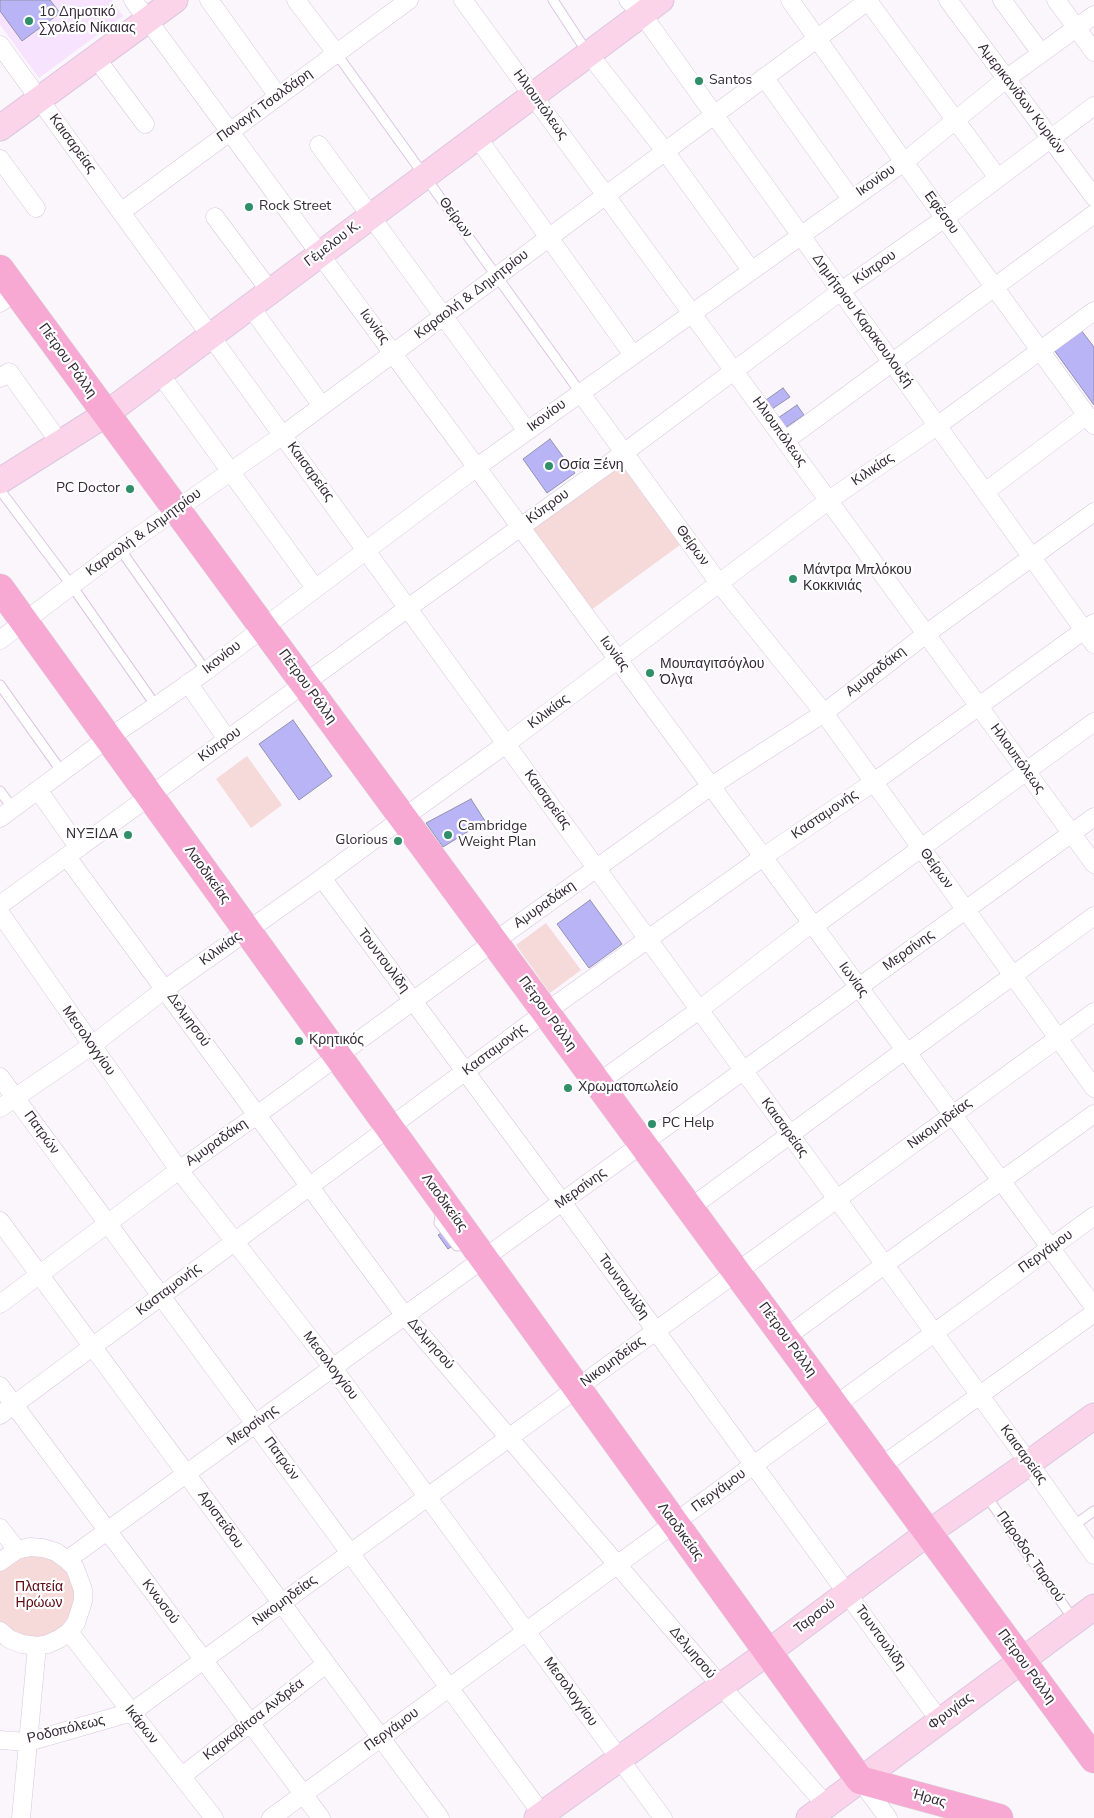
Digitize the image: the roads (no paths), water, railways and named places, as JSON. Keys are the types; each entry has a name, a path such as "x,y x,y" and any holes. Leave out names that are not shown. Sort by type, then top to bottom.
{"main road":[{"path":"0,128 175,0"},
{"name":"Γέμελου Κ.","path":"0,481 106,414 589,54 644,5"},
{"name":"Πέτρου Ράλλη","path":"0,268 8,297 106,414 1094,1759"},
{"name":"Λαοδικείας","path":"0,588 860,1780"},
{"name":"Ταρσού","path":"541,1817 928,1533 1094,1416"},
{"name":"Φρυγίας","path":"817,1812 1084,1614"},
{"name":"Ήρας","path":"860,1780 999,1818"}],"street":[{"name":"Ιωνίας","path":"133,0 1094,1307"},
{"path":"209,0 278,96"},
{"name":"Θείρων","path":"296,0 336,53"},
{"name":"Παναγή Τσαλδάρη","path":"121,212 409,0"},
{"name":"Ηλιουπόλεως","path":"463,0 1094,864"},
{"name":"Εφέσου","path":"790,0 816,39 1090,420"},
{"path":"868,0 998,178"},
{"name":"Καραολή & Δημητρίου","path":"0,640 120,549 283,435 868,0"},
{"name":"Αμερικανίδων Κυριών","path":"948,0 1094,197"},
{"path":"1002,0 1041,53"},
{"path":"1056,0 1094,52"},
{"name":"Δημήτριου Καρακουλουξή","path":"644,5 714,115 1031,557 1091,633"},
{"name":"Ικονίου","path":"6,814 108,738 206,671 476,467 904,162 1006,79 1094,15"},
{"name":"Καισαρείας","path":"0,44 1094,1555"},
{"path":"589,54 665,151 751,270"},
{"path":"96,58 145,124"},
{"path":"764,78 851,199"},
{"name":"Κύπρου","path":"0,905 625,452 841,291 945,218 1094,106"},
{"path":"477,137 633,355"},
{"path":"319,145 527,431"},
{"path":"0,159 36,208"},
{"path":"785,441 1094,214"},
{"path":"215,217 270,291"},
{"path":"250,306 322,406"},
{"name":"Κιλικίας","path":"0,1108 91,1046 165,989 506,744 829,500 937,426 1094,311"},
{"path":"160,374 315,588"},
{"path":"4,375 60,443"},
{"name":"Θείρων","path":"580,392 719,583 824,713 1094,1088"},
{"path":"985,492 1090,420"},
{"name":"Αμυραδάκη","path":"0,1304 179,1170 711,786 824,713 926,634 1094,512"},
{"name":"Κασταμονής","path":"7,1410 546,1012 763,857 874,782 978,706 1091,633"},
{"path":"188,683 227,740"},
{"path":"598,1083 1094,722"},
{"name":"Δελμησού","path":"38,790 73,852 165,989 405,1316 721,1686 817,1812"},
{"name":"Μερσίνης","path":"67,1560 405,1316 478,1252 562,1202 1094,816"},
{"name":"Τουντουλίδη","path":"322,878 562,1202 940,1722"},
{"name":"Μεσολογγίου","path":"0,913 179,1170 333,1368 662,1818"},
{"path":"690,1208 1094,916"},
{"name":"Νικομηδείας","path":"132,1712 1094,1012"},
{"name":"Πατρών","path":"0,1077 256,1424 541,1817"},
{"path":"785,1338 1094,1114"},
{"name":"Περγάμου","path":"270,1818 1094,1216"},
{"name":"Αριστείδου","path":"0,1221 440,1818"},
{"path":"880,1467 1094,1313"},
{"name":"Κνωσού","path":"0,1386 7,1410 108,1532 321,1818"},
{"path":"0,1528 16,1550"},
{"path":"0,1562 16,1550 30,1547 56,1552 75,1568 83,1590 81,1612 76,1623 69,1632 59,1639 37,1646 22,1644 9,1639 0,1631"},
{"name":"Ικάρων","path":"69,1632 214,1818"},
{"path":"21,1818 37,1646"},
{"name":"Καρκαβίτσα Ανδρέα","path":"182,1776 326,1664"},
{"name":"Ροδοπόλεως","path":"0,1740 28,1742 132,1712"},
{"name":"Λαοδικείας","path":"860,1780 888,1818"}],"lane":[{"path":"553,0 589,54"},
{"name":"Θείρων","path":"336,53 580,392"},
{"path":"0,490 72,586 156,706"},
{"path":"120,549 206,671"},
{"path":"0,685 62,772"},
{"path":"0,791 6,814"},
{"name":"Πάροδος Ταρσού","path":"985,1494 1084,1614"},
{"path":"1073,1526 1094,1511"}],"place":[{"name":"1ο Δημοτικό Σχολείο Νίκαιας","path":"29,21"},
{"name":"Santos","path":"699,81"},
{"name":"Rock Street","path":"249,207"},
{"name":"Οσία Ξένη","path":"549,466"},
{"name":"PC Doctor","path":"130,489"},
{"name":"Μάντρα Μπλόκου Κοκκινιάς","path":"793,579"},
{"name":"Μουπαγιτσόγλου Όλγα","path":"650,673"},
{"name":"ΝΥΞΙΔΑ","path":"128,835"},
{"name":"Cambridge Weight Plan","path":"448,835"},
{"name":"Glorious","path":"398,841"},
{"name":"Κρητικός","path":"299,1041"},
{"name":"Χρωματοπωλείο","path":"568,1088"},
{"name":"PC Help","path":"652,1124"}],"park label":[{"name":"Πλατεία Ηρώων","path":"39,1596"}]}
